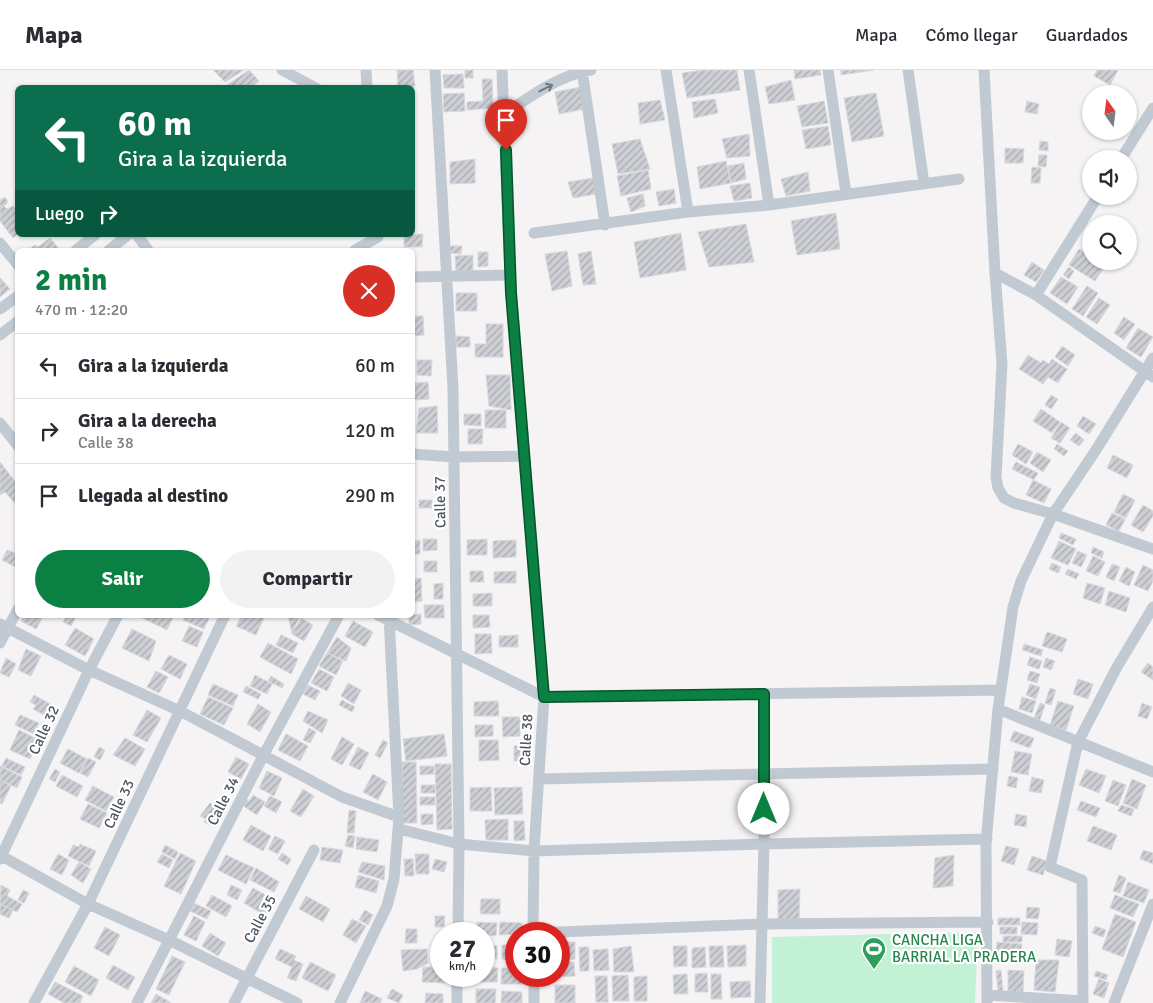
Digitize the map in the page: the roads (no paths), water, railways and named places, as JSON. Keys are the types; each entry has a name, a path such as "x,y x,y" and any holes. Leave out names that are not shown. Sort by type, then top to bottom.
{"street":[{"path":"282,70 310,85"},
{"path":"366,70 367,85"},
{"name":"Calle 37","path":"435,70 454,388 458,922"},
{"name":"Calle 38","path":"502,70 510,274 523,456 544,697 534,851 533,922"},
{"path":"505,114 544,88 585,70 604,224"},
{"path":"666,70 688,212"},
{"path":"749,70 769,205"},
{"path":"828,70 846,194"},
{"path":"908,70 924,184"},
{"path":"986,73 995,272 1002,364 996,477 998,488 1004,498 1014,503 1153,549"},
{"path":"1127,150 1153,108"},
{"path":"534,234 688,212 769,205 959,179"},
{"path":"1036,295 1092,205"},
{"path":"79,248 92,237"},
{"path":"112,248 125,237"},
{"path":"138,237 147,248"},
{"path":"358,248 376,237"},
{"path":"0,243 15,261"},
{"path":"995,272 1036,295 1149,374"},
{"path":"415,277 510,274"},
{"path":"0,309 15,298"},
{"path":"0,335 15,323"},
{"path":"1153,358 1149,374 1052,514 1021,581 1013,607 998,709 987,839 988,999 1083,1002 1082,880 1050,867 1078,742 1117,668 1153,608"},
{"path":"0,423 15,442"},
{"path":"415,454 454,457 523,456"},
{"path":"0,643 4,626 15,613"},
{"name":"Calle 32","path":"0,857 89,670 116,618"},
{"name":"Calle 33","path":"34,1003 88,904 224,618"},
{"name":"Calle 34","path":"137,1003 263,756 337,618"},
{"path":"389,618 456,654 544,697 1001,690"},
{"path":"340,1003 387,906 394,879 399,817 389,618"},
{"path":"4,626 89,670 180,710 342,797 399,817"},
{"path":"760,1003 764,844 764,694"},
{"path":"998,709 1153,772"},
{"path":"539,779 993,769"},
{"path":"399,829 459,844 534,851 987,839"},
{"name":"Calle 35","path":"234,1003 314,850"},
{"path":"0,857 88,904 170,940 297,1003"},
{"path":"1114,1003 1153,904"},
{"path":"570,932 762,924 988,922"},
{"path":"457,987 457,1003"},
{"path":"534,987 534,1003"}],"place":[{"name":"CANCHA LIGA BARRIAL LA PRADERA","path":"874,970"}]}
